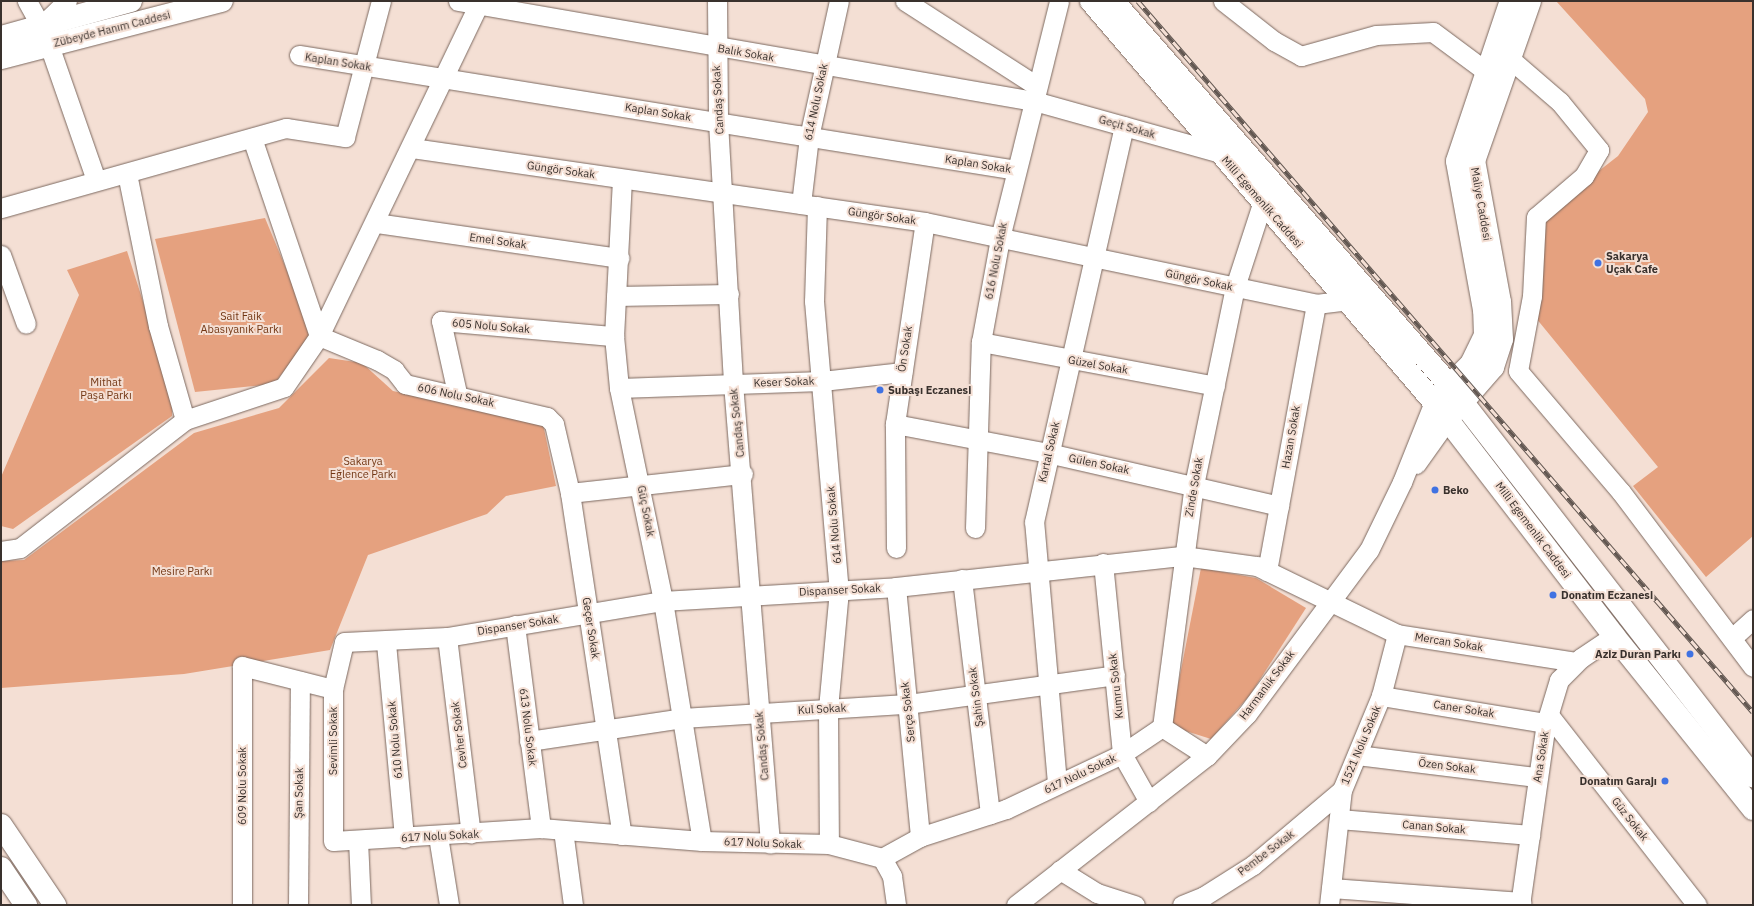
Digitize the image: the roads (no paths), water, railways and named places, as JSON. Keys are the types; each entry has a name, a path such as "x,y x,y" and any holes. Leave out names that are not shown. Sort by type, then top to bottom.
{"main road":[{"name":"Zübeyde Hanım Caddesi","path":"2,53 131,1"},
{"name":"Zübeyde Hanım Caddesi","path":"45,36 222,1"},
{"name":"Milli Egemenlik Caddesi","path":"1091,1 1448,419 1614,636 1753,809"},
{"name":"Milli Egemenlik Caddesi","path":"1113,1 1450,386 1753,776"},
{"name":"Maliye Caddesi","path":"1448,419 1493,367 1502,339 1500,302 1474,161 1511,1"},
{"name":"Maliye Caddesi","path":"1434,402 1471,364 1484,335 1484,310 1457,161 1493,77 1509,58 1530,1"},
{"path":"1,825 54,905"},
{"path":"1,868 26,905"}],"street":[{"path":"27,1 45,36 96,180"},
{"path":"45,36 67,1"},
{"path":"1,208 96,180 127,173 286,128 345,137 381,1"},
{"name":"Balık Sokak","path":"458,1 480,3 824,66 1036,93"},
{"name":"Candaş Sokak","path":"717,1 715,47 718,122 724,193 733,383 743,474 749,594 770,844"},
{"name":"614 Nolu Sokak","path":"829,844 828,709 839,590 814,301 809,205 808,137 838,1"},
{"name":"Geçit Sokak","path":"905,1 1036,93 1124,126 1220,153"},
{"name":"616 Nolu Sokak","path":"975,528 980,439 981,342 1000,238 1059,1"},
{"path":"1223,1 1274,41 1301,56 1376,35 1433,32 1493,77"},
{"path":"1,551 20,548 185,420 284,387 319,336 376,223 480,3"},
{"name":"Kaplan Sokak","path":"299,56 444,77 1016,170"},
{"path":"1509,58 1560,102 1599,150 1584,176 1536,217 1532,296 1518,371 1621,492 1753,667"},
{"name":"Kartal Sokak","path":"1057,783 1036,570 1034,522 1048,453 1071,360 1092,258 1124,126"},
{"path":"252,138 319,336"},
{"name":"Güngör Sokak","path":"412,148 925,222 1316,304 1347,300"},
{"path":"127,173 158,326 185,420"},
{"name":"Güç Sokak","path":"622,179 614,336 619,388 641,485 663,601 702,841"},
{"name":"Zinde Sokak","path":"1162,727 1183,556 1194,485 1235,287 1263,201"},
{"name":"Ön Sokak","path":"896,548 895,424 925,222"},
{"name":"Emel Sokak","path":"376,223 619,258"},
{"path":"1,255 26,324"},
{"path":"616,296 729,294"},
{"name":"Hazan Sokak","path":"1267,571 1316,304"},
{"name":"605 Nolu Sokak","path":"457,393 441,321 614,336"},
{"name":"606 Nolu Sokak","path":"319,336 377,360 394,370 405,384 457,393 547,417 554,424"},
{"name":"Güzel Sokak","path":"981,342 1215,386"},
{"name":"Keser Sokak","path":"619,388 822,381 902,372"},
{"name":"Harmanlık Sokak","path":"1016,905 1207,756 1247,714 1328,603 1369,550 1402,482 1434,402"},
{"name":"Harmanlık Sokak","path":"1402,482 1448,419"},
{"name":"Geçer Sokak","path":"554,424 570,493 622,835"},
{"name":"Gülen Sokak","path":"895,424 1048,453 1194,485 1279,506"},
{"path":"570,493 743,474"},
{"name":"Dispanser Sokak","path":"344,642 386,643 447,637 663,601 749,594 896,587 1036,570 1183,556 1257,566 1328,603"},
{"name":"Kumru Sokak","path":"1104,563 1122,754 1149,802"},
{"name":"Şahin Sokak","path":"962,579 990,814"},
{"name":"Serçe Sokak","path":"896,587 920,837"},
{"name":"Mercan Sokak","path":"1328,603 1397,634 1576,662"},
{"path":"1732,638 1753,619"},
{"name":"613 Nolu Sokak","path":"515,625 541,828"},
{"name":"1521 Nolu Sokak","path":"1330,896 1342,790 1381,696 1397,634"},
{"name":"Ana Sokak","path":"1521,903 1537,777 1548,719 1559,680 1576,662 1614,636"},
{"name":"Cevher Sokak","path":"447,637 471,834"},
{"name":"Sevimli Sokak","path":"333,841 333,689 344,642"},
{"name":"610 Nolu Sokak","path":"386,643 404,838"},
{"name":"609 Nolu Sokak","path":"242,905 242,666 300,681"},
{"name":"Kul Sokak","path":"530,742 682,718 907,704 1115,675"},
{"path":"300,681 333,689"},
{"name":"Şan Sokak","path":"298,905 300,681"},
{"name":"Caner Sokak","path":"1381,696 1548,719"},
{"name":"Güz Sokak","path":"1548,719 1697,905"},
{"path":"1162,727 1207,756"},
{"name":"617 Nolu Sokak","path":"333,841 471,834 541,828 702,841 770,844 829,844 882,858 920,837 990,814 1122,754 1162,727"},
{"name":"Özen Sokak","path":"1357,755 1537,777"},
{"name":"Pembe Sokak","path":"1182,905 1204,896 1253,865 1342,790"},
{"name":"Canan Sokak","path":"1339,819 1530,835"},
{"path":"563,830 573,905"},
{"path":"438,836 449,905"},
{"path":"358,840 361,905"},
{"path":"882,858 892,876 896,905"},
{"path":"1039,905 1054,874 1097,892 1135,905"},
{"path":"1330,896 1521,903"}],"railway":[{"path":"1138,1 1753,712"}],"place":[{"name":"Sakarya Uçak Cafe","path":"1598,263"},
{"name":"Subaşı Eczanesi","path":"880,390"},
{"name":"Beko","path":"1435,490"},
{"name":"Donatım Eczanesi","path":"1553,595"},
{"name":"Aziz Duran Parkı","path":"1690,654"},
{"name":"Donatım Garajı","path":"1665,781"}],"park label":[{"name":"Sait Faik Abasıyanık Parkı","path":"241,323"},
{"name":"Mithat Paşa Parkı","path":"106,389"},
{"name":"Sakarya Eğlence Parkı","path":"363,468"},
{"name":"Mesire Parkı","path":"182,571"}]}
